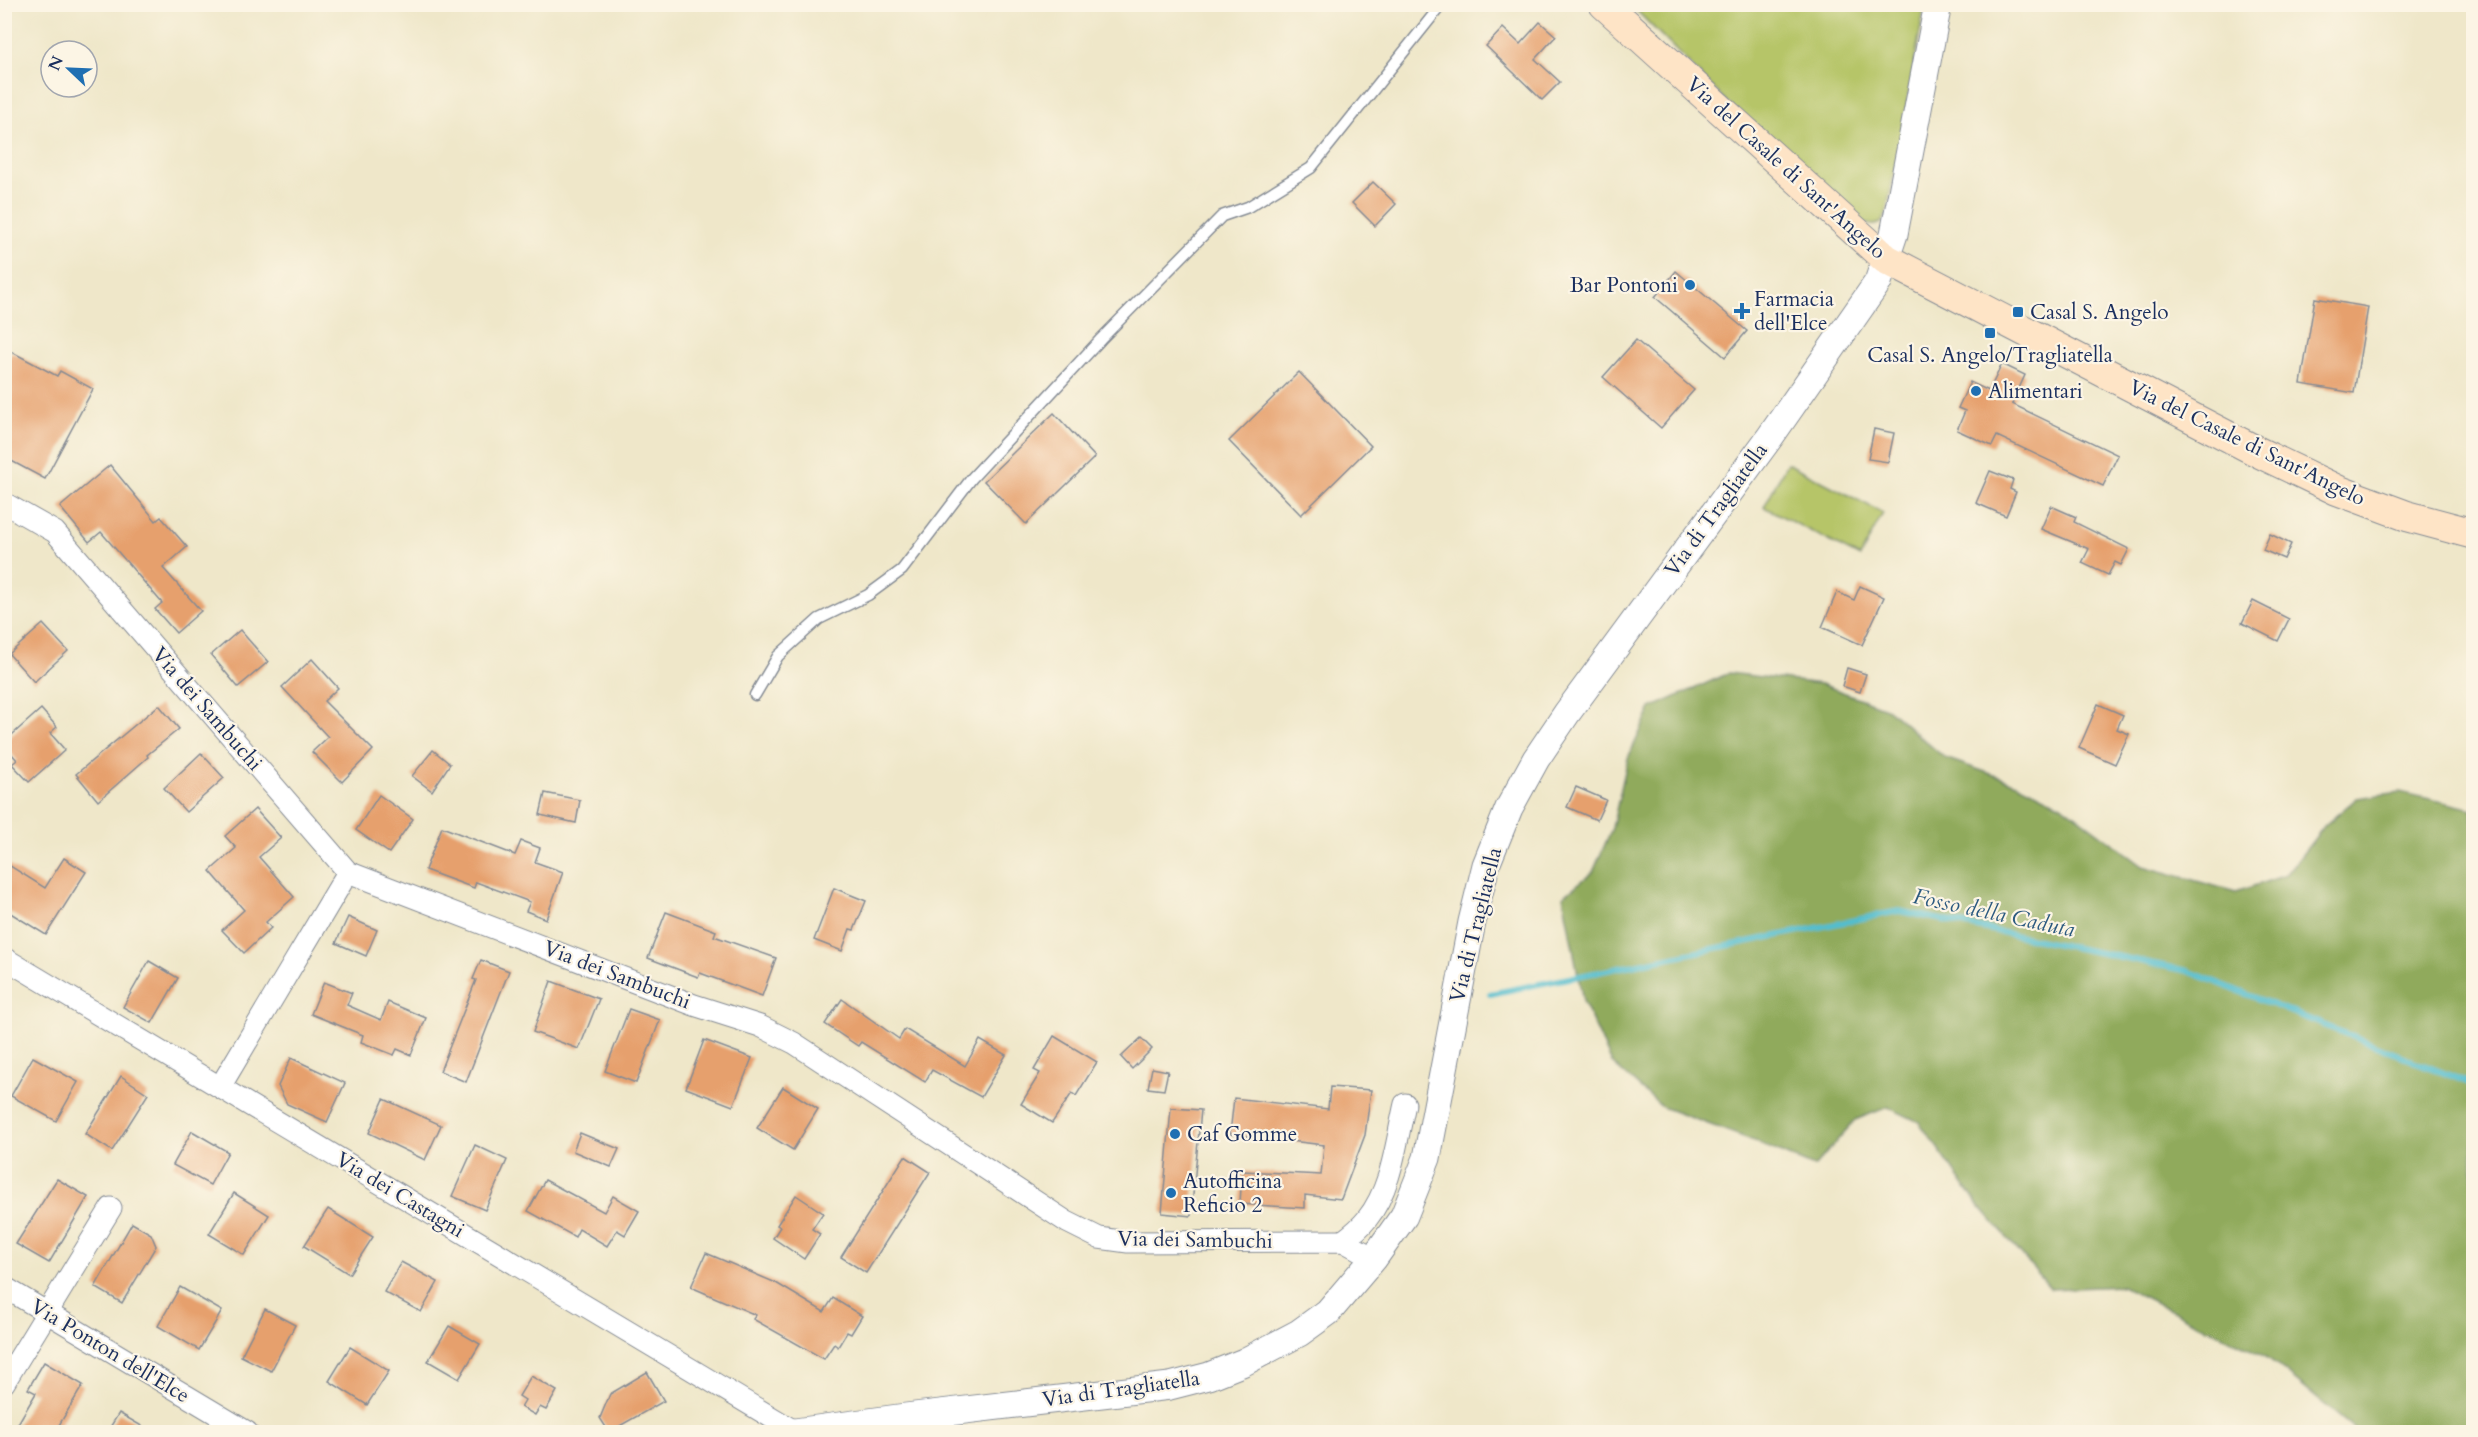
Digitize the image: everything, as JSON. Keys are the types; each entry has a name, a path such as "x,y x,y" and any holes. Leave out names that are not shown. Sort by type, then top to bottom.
{"main road":[{"name":"Via del Casale di Sant'Angelo","path":"1604,4 1886,259 2250,448 2337,490 2407,516 2474,534"}],"street":[{"name":"Via di Tragliatella","path":"796,1432 1170,1386 1209,1376 1244,1362 1299,1333 1328,1312 1374,1258 1404,1216 1427,1158 1472,922 1486,866 1509,808 1536,759 1567,713 1776,428 1878,282 1894,234 1938,4"},
{"name":"Via dei Sambuchi","path":"4,503 55,532 348,872 694,1005 775,1033 794,1043 1067,1222 1099,1238 1128,1242 1343,1241 1374,1258"},
{"path":"220,1088 348,872"},
{"name":"Via dei Castagni","path":"4,958 796,1432"},
{"path":"1343,1241 1367,1219 1379,1198 1391,1169 1405,1104"},
{"path":"4,1383 111,1208"},
{"name":"Via Ponton dell'Elce","path":"4,1287 247,1432"}],"lane":[{"path":"755,695 778,656 819,619 868,595 902,570 972,478 1101,339 1222,216 1248,207 1311,168 1442,4"}],"green space":[{"path":"1631,5 1925,5 1886,215 1881,223 1865,224 1734,109"},
{"path":"1787,463 1883,513 1860,557 1764,507"},
{"path":"1729,673 1821,684 1888,709 1945,758 2017,783 2063,806 2143,866 2236,892 2286,875 2325,825 2357,798 2400,792 2473,809 2473,1432 2358,1432 2268,1358 2122,1286 2051,1289 1977,1203 1919,1122 1888,1107 1855,1120 1814,1167 1749,1139 1662,1107 1612,1063 1583,1001 1563,896 1593,872 1612,828 1628,758 1651,708"}],"building":[{"path":"1540,22 1556,36 1535,59 1560,82 1542,100 1486,46 1503,28 1520,44"},
{"path":"1373,182 1396,204 1375,226 1352,203"},
{"path":"1676,271 1747,331 1725,357 1655,297"},
{"path":"2315,298 2368,307 2354,393 2301,384"},
{"path":"1636,340 1694,390 1661,428 1603,377"},
{"path":"12,352 57,376 60,371 93,389 45,479 4,457 4,366"},
{"path":"2002,364 2025,375 2012,404 2118,455 2103,486 1997,436 1992,446 1957,430 1965,411 1958,408 1970,382 1989,391"},
{"path":"1299,372 1371,446 1301,515 1229,441"},
{"path":"1054,413 1095,457 1026,524 984,481"},
{"path":"1874,429 1894,433 1888,462 1868,459"},
{"path":"110,465 156,521 161,517 187,547 163,568 201,611 176,633 155,609 162,603 101,532 89,542 60,507"},
{"path":"1990,471 2013,480 2010,489 2016,492 2006,516 1976,503"},
{"path":"2051,506 2076,517 2074,522 2129,549 2121,565 2115,562 2108,575 2082,563 2089,549 2041,529"},
{"path":"2270,534 2291,544 2284,559 2263,550"},
{"path":"1860,586 1884,597 1862,645 1822,627 1837,592 1854,600"},
{"path":"2253,601 2289,619 2278,641 2242,623"},
{"path":"43,624 68,651 34,682 9,654"},
{"path":"240,630 268,662 238,687 211,655"},
{"path":"312,659 338,688 324,701 373,750 342,782 312,752 328,737 282,687"},
{"path":"1847,668 1866,674 1860,692 1842,686"},
{"path":"2098,704 2123,715 2117,729 2129,734 2115,764 2079,748"},
{"path":"159,705 179,729 147,755 148,757 98,801 76,774"},
{"path":"41,709 57,727 50,733 65,750 29,782 12,764 17,760 4,742"},
{"path":"433,750 450,764 432,791 412,776"},
{"path":"201,753 224,778 186,812 164,788"},
{"path":"1576,787 1606,800 1597,820 1567,807"},
{"path":"545,793 580,800 576,823 540,815"},
{"path":"379,795 413,819 389,853 356,830"},
{"path":"255,809 281,838 259,857 294,897 266,922 271,928 244,953 222,930 244,910 210,871 236,848 225,836"},
{"path":"442,827 515,855 521,841 540,848 535,862 563,872 546,919 526,911 530,902 476,882 474,888 425,870"},
{"path":"64,858 86,872 46,935 4,909 4,862 45,888"},
{"path":"834,888 866,901 854,930 850,929 842,951 814,940"},
{"path":"666,912 716,931 714,936 776,958 762,996 700,973 698,977 648,958"},
{"path":"348,917 377,930 366,956 336,943"},
{"path":"481,960 509,971 466,1082 440,1071 476,980 473,979"},
{"path":"149,961 178,978 152,1023 123,1007"},
{"path":"551,981 599,999 579,1049 533,1032"},
{"path":"324,982 352,993 347,1005 381,1020 388,1002 426,1018 411,1055 397,1049 394,1055 361,1042 363,1035 311,1014"},
{"path":"842,999 899,1039 905,1029 965,1066 980,1040 1006,1055 981,1097 932,1070 925,1082 861,1042 858,1046 825,1024"},
{"path":"629,1009 660,1020 636,1083 605,1071"},
{"path":"1054,1036 1097,1062 1076,1096 1072,1093 1052,1123 1021,1104 1040,1073 1034,1070"},
{"path":"1141,1038 1152,1049 1132,1069 1121,1057"},
{"path":"704,1040 752,1058 733,1106 686,1088"},
{"path":"33,1057 78,1082 56,1121 11,1096"},
{"path":"291,1058 345,1083 327,1122 287,1104 278,1086"},
{"path":"1152,1068 1168,1071 1164,1090 1148,1088"},
{"path":"121,1076 148,1094 112,1151 85,1134"},
{"path":"783,1087 818,1109 793,1150 757,1128"},
{"path":"1330,1087 1371,1090 1365,1135 1341,1199 1305,1195 1305,1208 1240,1204 1242,1171 1321,1175 1324,1145 1230,1134 1234,1098 1328,1109"},
{"path":"384,1099 441,1125 425,1160 369,1133"},
{"path":"1171,1108 1201,1110 1191,1216 1162,1213"},
{"path":"192,1131 228,1152 210,1185 173,1165"},
{"path":"580,1133 619,1149 611,1167 573,1151"},
{"path":"475,1145 507,1160 485,1210 452,1196"},
{"path":"905,1156 930,1172 866,1273 841,1257"},
{"path":"57,1179 88,1197 49,1263 16,1244"},
{"path":"545,1180 604,1212 613,1196 639,1211 625,1235 617,1230 607,1246 579,1229 575,1237 528,1211"},
{"path":"234,1193 269,1215 244,1255 209,1234"},
{"path":"796,1195 823,1213 812,1229 820,1234 804,1259 773,1238 780,1227 777,1225"},
{"path":"328,1209 373,1237 349,1274 304,1246"},
{"path":"132,1223 151,1234 156,1246 122,1303 95,1287"},
{"path":"706,1253 776,1283 824,1312 833,1298 862,1316 851,1334 847,1332 838,1347 834,1344 824,1359 753,1319 756,1315 691,1287"},
{"path":"401,1262 438,1282 421,1312 384,1292"},
{"path":"180,1287 222,1311 199,1350 158,1326"},
{"path":"265,1309 295,1325 271,1371 241,1356"},
{"path":"449,1326 480,1344 459,1379 428,1361"},
{"path":"350,1347 389,1371 367,1405 329,1381"},
{"path":"44,1362 83,1385 55,1432 13,1432 36,1393 28,1389"},
{"path":"647,1372 664,1401 609,1432 600,1418 610,1394"},
{"path":"531,1376 557,1391 546,1410 540,1407 535,1415 521,1407 525,1400 519,1396"},
{"path":"119,1413 152,1432 107,1432"}],"waterway":[{"name":"Fosso della Caduta","path":"1490,994 1899,911 2188,971 2474,1085"}],"place":[{"name":"Bar Pontoni","path":"1690,285"},
{"name":"Farmacia dell'Elce","path":"1742,311"},
{"name":"Casal S. Angelo","path":"2018,312"},
{"name":"Casal S. Angelo/Tragliatella","path":"1990,333"},
{"name":"Alimentari","path":"1976,391"},
{"name":"Caf Gomme","path":"1175,1134"},
{"name":"Autofficina Reficio 2","path":"1171,1193"}]}
